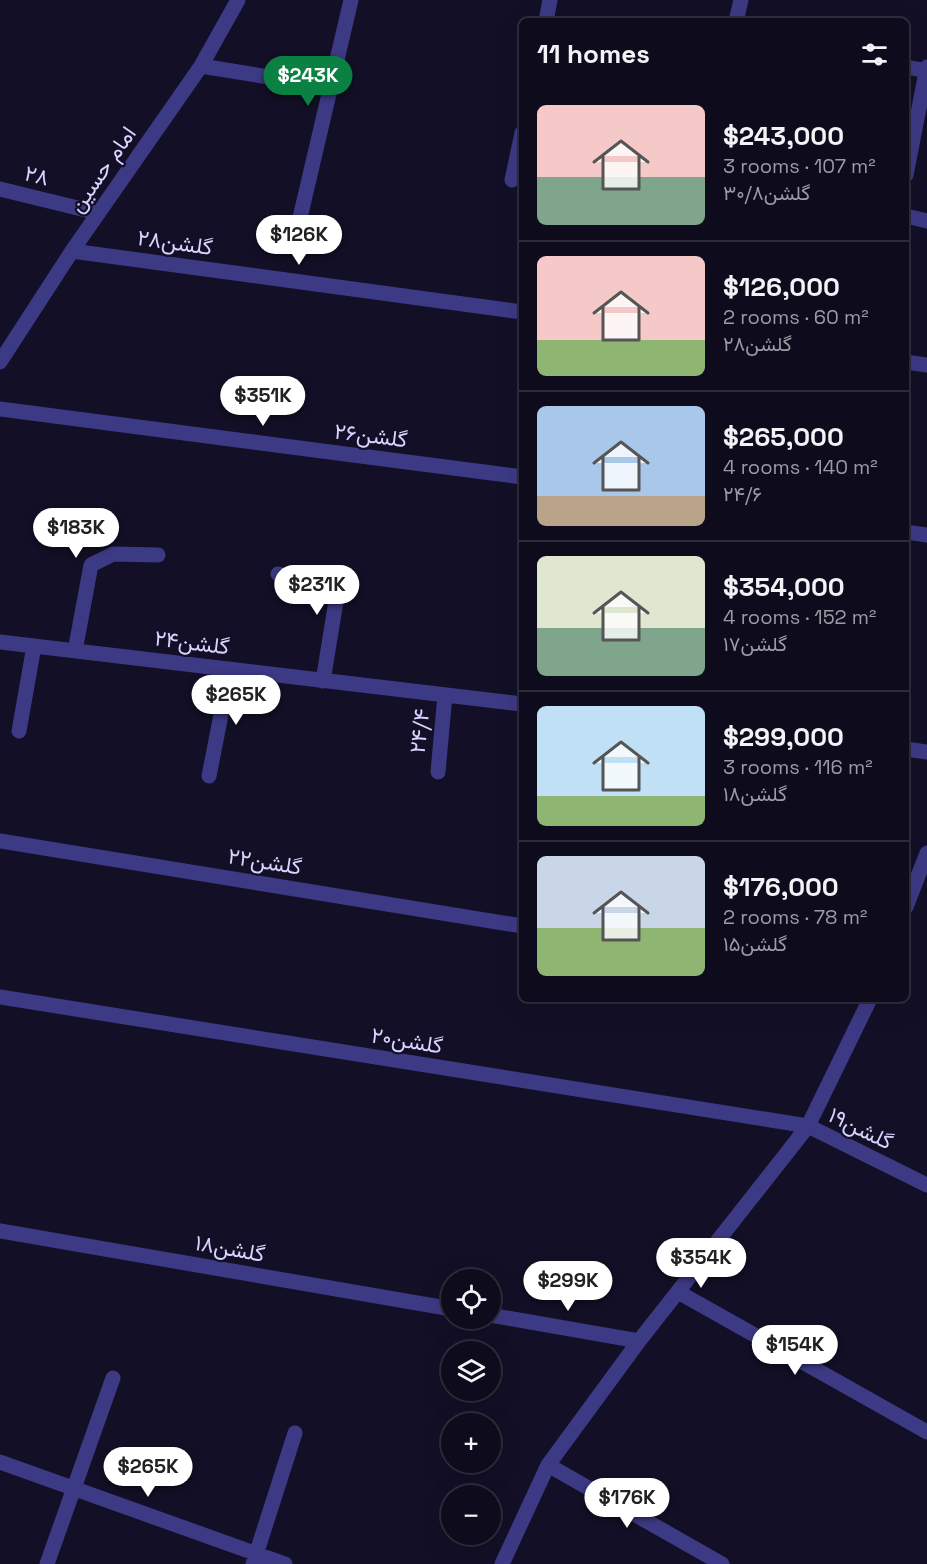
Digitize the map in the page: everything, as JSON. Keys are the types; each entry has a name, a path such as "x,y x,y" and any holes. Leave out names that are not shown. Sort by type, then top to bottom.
{"street":[{"name":"امام حسین","path":"0,362 72,251 201,66 238,0"},
{"path":"299,222 351,0"},
{"path":"547,18 550,0"},
{"path":"737,18 741,0"},
{"path":"201,66 330,87"},
{"path":"909,67 927,70 909,160"},
{"path":"512,180 519,147"},
{"name":"۲۸","path":"0,189 98,213"},
{"path":"909,217 927,221"},
{"name":"گلشن۲۸","path":"72,251 519,312"},
{"path":"909,362 927,365"},
{"name":"گلشن۲۶","path":"0,409 519,477"},
{"path":"909,532 927,535"},
{"path":"75,651 91,565 113,554 158,555"},
{"path":"278,574 338,589 323,681"},
{"name":"گلشن۲۴","path":"0,642 519,704"},
{"path":"19,731 34,646"},
{"path":"209,776 230,669"},
{"name":"۲۴/۴","path":"438,772 445,695"},
{"path":"909,749 927,752"},
{"name":"گلشن۲۲","path":"0,841 519,926"},
{"path":"909,899 927,853"},
{"name":"گلشن۲۰","path":"0,997 808,1126"},
{"path":"502,1564 549,1465 639,1341 808,1126 869,1002"},
{"name":"گلشن۱۹","path":"808,1126 927,1185"},
{"name":"گلشن۱۸","path":"0,1231 441,1307"},
{"path":"678,1292 927,1432"},
{"path":"501,1317 639,1341"},
{"path":"47,1564 113,1378"},
{"path":"255,1559 295,1433"},
{"path":"0,1462 255,1559 285,1564"},
{"path":"549,1465 722,1564"}]}
